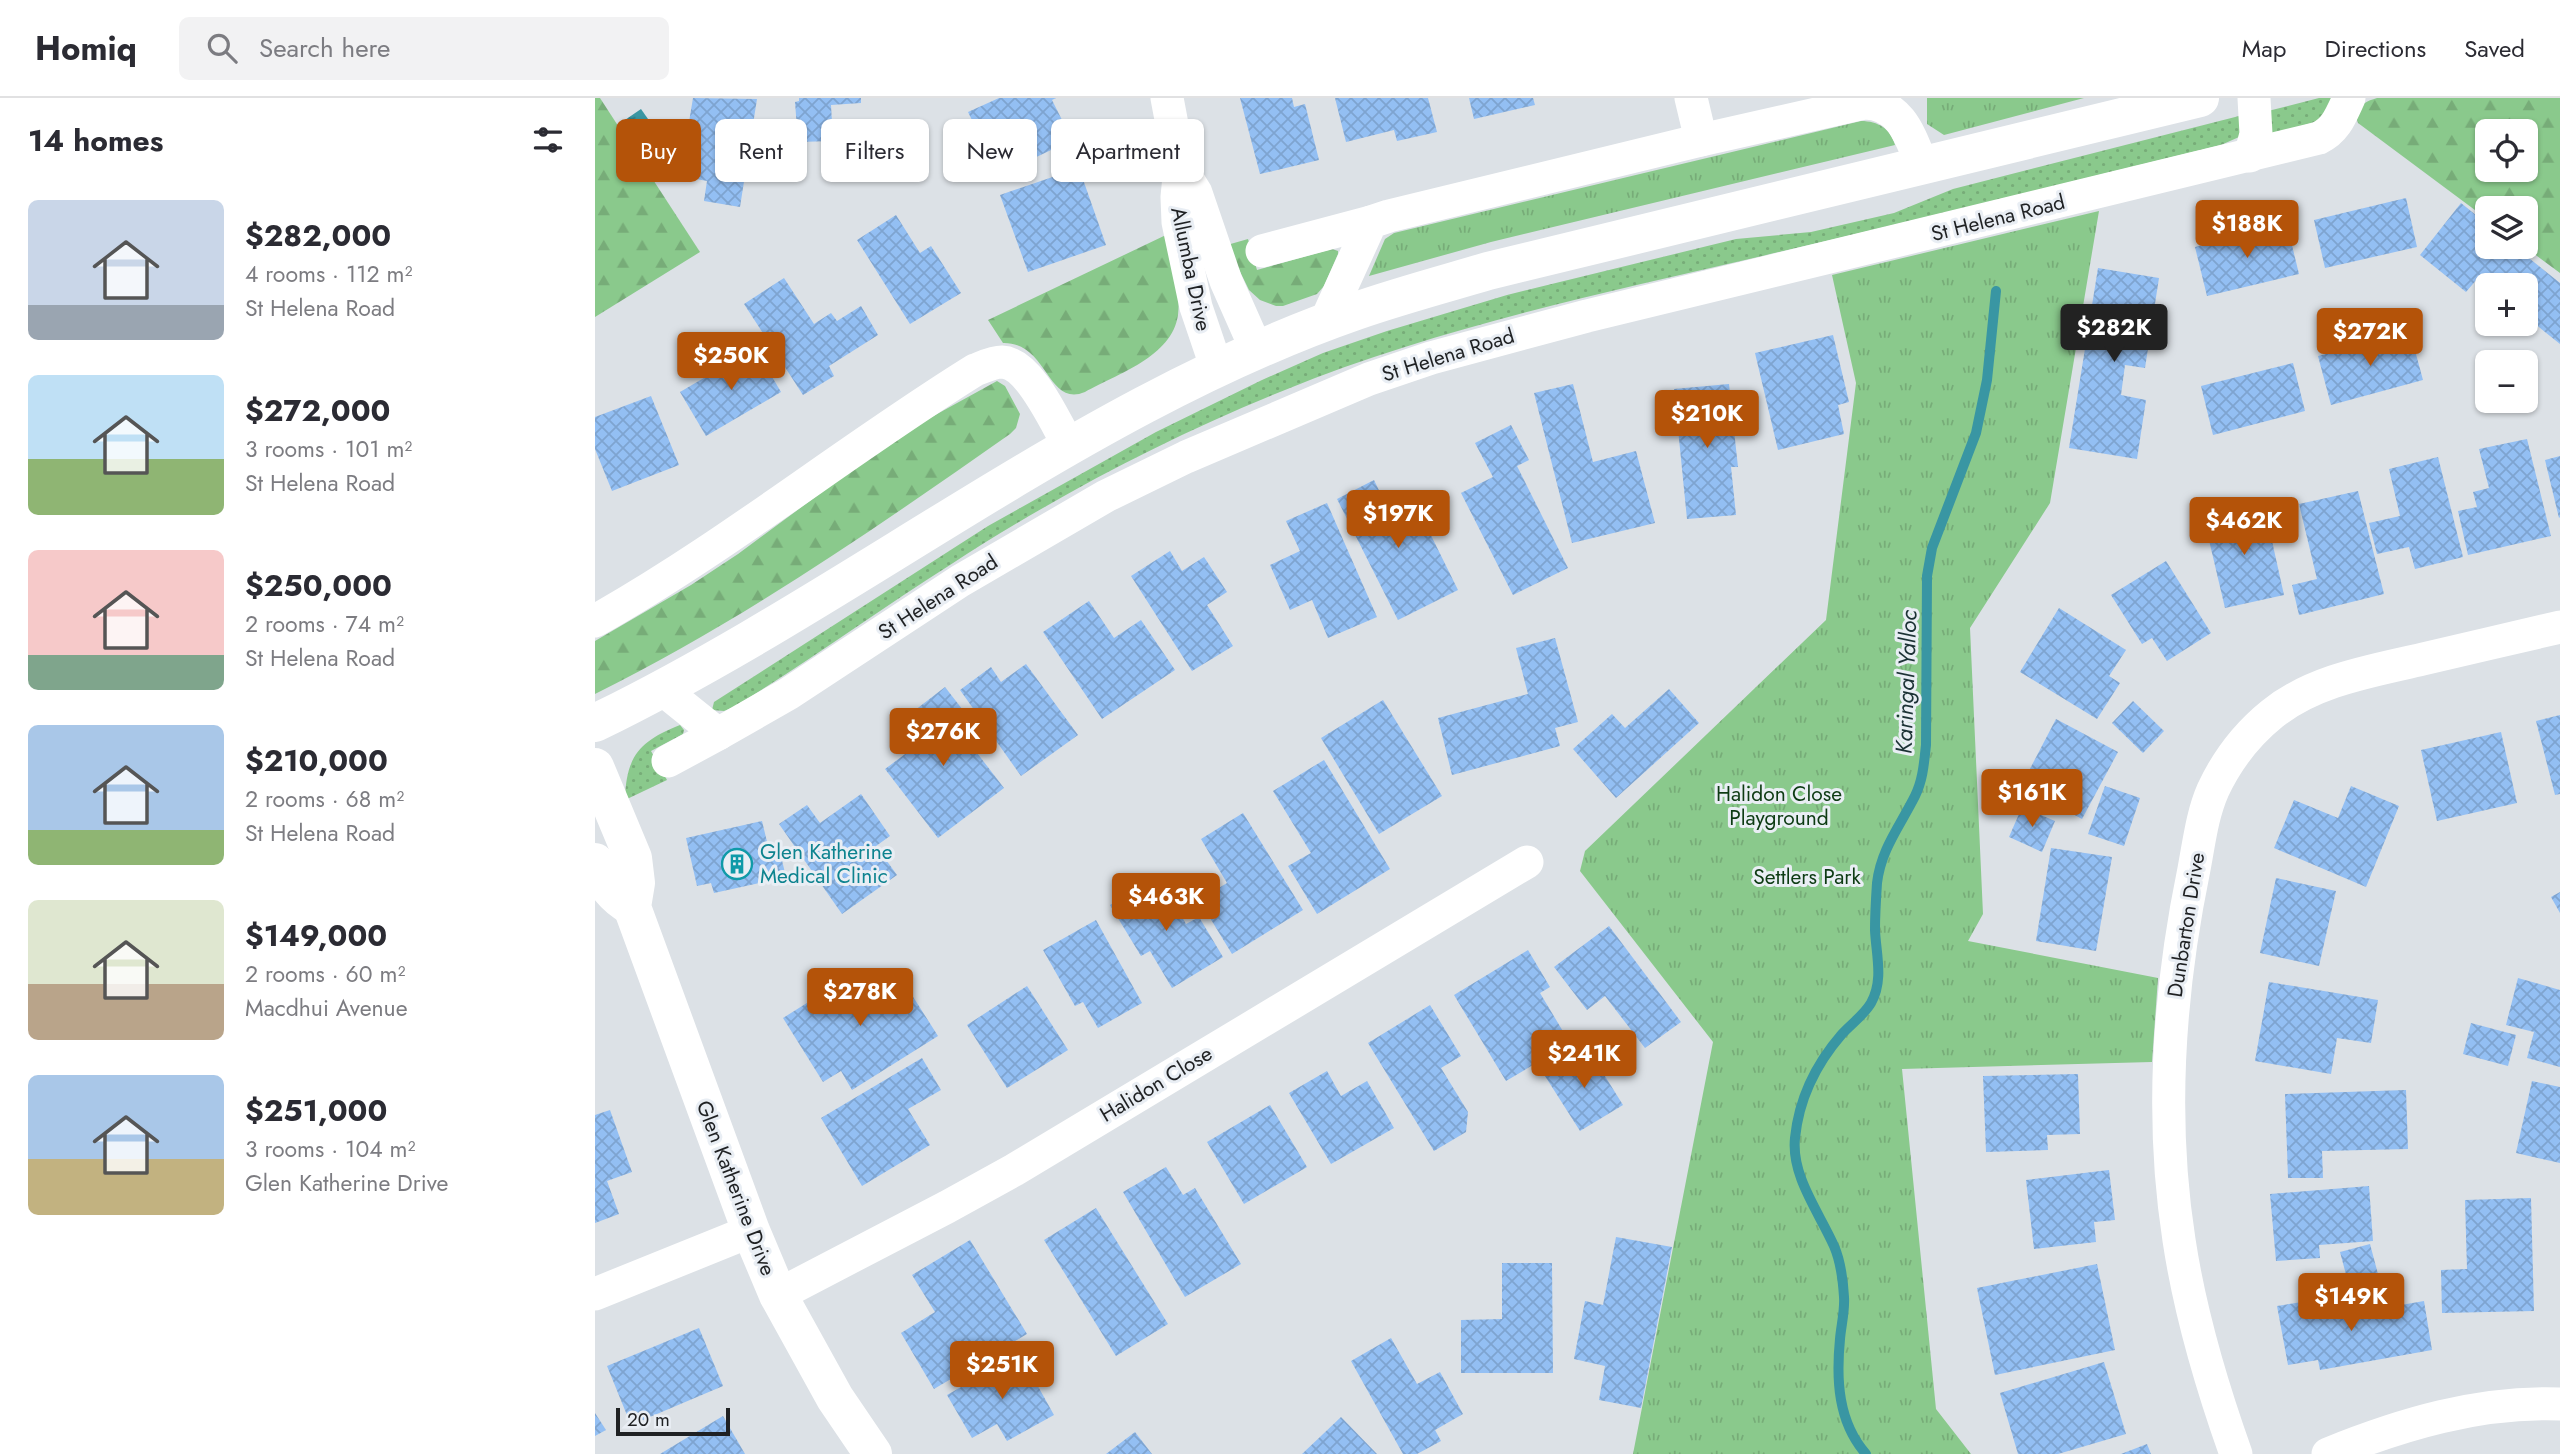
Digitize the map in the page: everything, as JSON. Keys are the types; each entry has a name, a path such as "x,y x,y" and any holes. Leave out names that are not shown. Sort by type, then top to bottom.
{"main road":[{"path":"595,723 662,689 790,617 1069,446 1217,369 1325,323 1402,296 1488,271 2200,98"},
{"name":"Glen Katherine Drive","path":"595,767 633,859 636,883 632,907 751,1231 778,1295 835,1398 873,1454"},
{"name":"Glen Katherine Drive","path":"595,862 606,885 632,907"}],"street":[{"name":"Allumba Drive","path":"1167,98 1171,119"},
{"path":"1691,98 1701,139"},
{"path":"2250,156 2256,134 2254,98"},
{"name":"St Helena Road","path":"668,761 788,694 960,581 1106,496 1187,457 1369,379 1431,358 1575,319 2319,138 2329,134 2336,125 2349,98"},
{"path":"1262,251 1701,139 1865,103 1877,103 1890,109 1899,118 1922,165"},
{"name":"Allumba Drive","path":"1178,182 1178,222 1196,307 1217,369"},
{"name":"Allumba Drive","path":"1189,182 1196,193 1226,281 1257,351"},
{"path":"1325,323 1371,222"},
{"path":"595,621 645,594 696,561 899,419 975,370 988,365 1011,363 1022,372 1037,389 1069,446"},
{"name":"Dunbarton Drive","path":"2236,1454 2211,1380 2185,1277 2170,1129 2172,1018 2178,957 2193,874 2212,794 2225,766 2243,741 2273,713 2300,696 2358,674 2560,627"},
{"path":"662,689 718,734"},
{"name":"Halidon Close","path":"778,1295 947,1208 1014,1170 1527,862"},
{"path":"595,1294 751,1231"},
{"path":"2328,1454 2440,1416 2488,1408 2560,1404"}],"green space":[{"path":"595,98 600,98 616,123 616,182 655,182 700,252 595,317"},
{"path":"1927,98 2084,98 1944,135 1927,124"},
{"path":"2319,98 2332,98 2321,120 2272,135 2268,111"},
{"path":"2377,98 2560,98 2560,273 2538,257 2538,196 2475,196 2475,210 2358,123 2355,114 2364,103"},
{"path":"2243,115 2239,137 2221,145 1519,314 1401,348 1285,390 1198,427 1113,469 950,565 734,707 724,711 712,710 714,702 988,526 1156,432 1323,353 1507,295 1736,239 1811,232 1894,213 1953,189"},
{"path":"1861,121 1873,122 1883,127 1895,145 1491,242 1369,276 1385,239 1394,233"},
{"name":"Settlers Park","path":"2099,211 2050,503 1970,628 1983,914 1968,941 2158,978 2152,1062 1902,1069 1936,1409 1971,1454 1633,1454 1713,1042 1580,871 1585,851 1826,620 1856,383 1832,275"},
{"path":"1168,234 1178,295 1178,315 1174,330 1154,353 1127,371 1085,392 1072,394 1062,391 1029,352 1018,345 1003,343 988,320"},
{"path":"1248,239 1257,270 1332,249 1338,251 1338,254 1324,286 1317,294 1276,306 1260,300 1249,290 1227,245"},
{"path":"997,381 1005,386 1020,414 1016,428 1010,434 859,538 756,604 650,666 595,694 595,641 738,554 845,475 928,419"},
{"path":"680,725 684,730 683,734 651,751 667,780 625,800 628,772 637,752 654,737"}],"water":[{"path":"641,109 648,119 626,119"}],"building":[{"path":"693,98 757,99 754,119 715,119 715,182 744,182 740,207 704,201 707,181 701,180 701,119 690,119"},
{"path":"799,98 861,98 861,103 831,105 832,119 821,119 821,141 807,142 807,119 796,119 795,102 799,101"},
{"path":"999,98 1056,98 1052,100 1062,119 1051,119 1051,150 1037,157 1037,119 971,119 968,112"},
{"path":"1240,98 1292,98 1294,107 1305,104 1319,160 1260,174"},
{"path":"1335,98 1428,98 1437,132 1397,141 1394,130 1346,142"},
{"path":"1469,98 1533,98 1535,105 1474,119"},
{"path":"1051,178 1051,182 1084,182 1106,245 1028,272 1000,195"},
{"path":"2406,198 2417,247 2325,268 2314,220"},
{"path":"2461,203 2475,214 2475,259 2530,259 2560,283 2560,344 2538,326 2538,273 2475,273 2475,282 2466,292 2420,255"},
{"path":"896,215 920,253 931,246 961,293 910,324 857,240"},
{"path":"2287,225 2299,274 2207,296 2195,247"},
{"path":"2098,268 2159,278 2145,368 2125,365 2121,395 2146,400 2137,459 2069,448"},
{"path":"784,278 814,324 831,313 837,321 861,306 878,335 829,366 834,376 803,395 744,304"},
{"path":"2410,332 2423,380 2331,405 2318,356"},
{"path":"1833,335 1849,402 1838,405 1844,434 1778,450 1755,353"},
{"path":"755,348 781,392 706,436 680,392"},
{"path":"2293,363 2305,411 2213,435 2201,386"},
{"path":"1573,384 1593,462 1636,451 1655,523 1572,543 1534,393"},
{"path":"1729,384 1738,467 1731,467 1736,515 1687,519 1674,389"},
{"path":"651,396 679,465 612,491 595,449 595,417"},
{"path":"1511,425 1529,460 1517,466 1568,568 1513,595 1461,493 1493,477 1475,443"},
{"path":"2527,439 2551,536 2468,555 2458,511 2477,507 2473,492 2489,488 2479,449"},
{"path":"2560,456 2560,517 2559,518 2545,460"},
{"path":"2438,457 2463,557 2415,569 2409,547 2377,554 2369,523 2400,516 2389,469"},
{"path":"1374,480 1389,511 1413,499 1458,590 1398,620 1337,499"},
{"path":"2358,491 2384,594 2299,615 2292,585 2317,579 2299,504"},
{"path":"1327,503 1377,617 1328,638 1312,600 1290,610 1270,565 1300,551 1286,521"},
{"path":"2264,505 2284,595 2225,608 2204,519"},
{"path":"1170,551 1182,571 1204,557 1227,592 1207,605 1233,646 1192,671 1131,576"},
{"path":"2166,561 2211,633 2167,661 2152,638 2142,644 2111,595"},
{"path":"1089,601 1114,638 1141,620 1175,670 1102,719 1043,632"},
{"path":"2059,608 2126,650 2109,676 2120,683 2097,719 2020,672"},
{"path":"1555,638 1578,722 1555,728 1560,746 1452,775 1438,718 1528,694 1516,648"},
{"path":"1026,664 1078,735 1021,776 960,690 991,667 1001,682"},
{"path":"945,687 966,714 954,723 1004,788 938,838 885,769 928,737 910,714"},
{"path":"1669,689 1699,723 1616,798 1573,749 1612,714 1625,728"},
{"path":"1383,700 1442,796 1379,834 1321,738"},
{"path":"2133,701 2164,731 2143,753 2112,723"},
{"path":"2560,715 2560,794 2555,795 2536,721"},
{"path":"2056,719 2118,752 2082,819 2021,786"},
{"path":"2501,732 2517,803 2437,821 2421,750"},
{"path":"1324,760 1390,869 1317,914 1288,866 1311,853 1273,791"},
{"path":"2105,786 2140,798 2124,846 2088,834"},
{"path":"2351,786 2399,806 2366,887 2274,848 2294,800 2338,818"},
{"path":"861,794 890,836 876,846 897,875 842,914 779,824 807,805 820,823"},
{"path":"2022,807 2055,821 2042,852 2009,837"},
{"path":"1243,813 1303,910 1232,954 1199,900 1227,883 1201,839"},
{"name":"Glen Katherine Medical Clinic","path":"762,821 769,850 779,848 786,877 714,893 711,883 697,886 686,838"},
{"path":"2051,848 2112,857 2096,951 2036,941"},
{"path":"1158,876 1186,924 1199,917 1223,957 1172,988 1150,951 1141,956 1110,905"},
{"path":"2276,878 2336,891 2319,966 2260,953"},
{"path":"2560,892 2560,913 2551,897"},
{"path":"1096,920 1142,1003 1098,1028 1083,1002 1075,1006 1043,950"},
{"path":"1609,926 1681,1022 1645,1048 1605,996 1587,1010 1554,967"},
{"path":"1528,950 1550,987 1540,993 1570,1043 1506,1081 1454,995"},
{"path":"896,970 938,1036 852,1090 841,1071 823,1082 783,1018 858,971 868,987"},
{"path":"2518,978 2560,990 2560,1067 2527,1058 2534,1032 2506,1025"},
{"path":"2269,982 2378,1000 2371,1043 2337,1038 2331,1074 2255,1061"},
{"path":"1027,986 1068,1050 1007,1088 967,1025"},
{"path":"1430,1005 1461,1056 1441,1068 1468,1112 1466,1132 1434,1151 1368,1043"},
{"path":"2471,1023 2516,1035 2508,1066 2463,1054"},
{"path":"1588,1049 1623,1105 1580,1131 1545,1076"},
{"path":"922,1058 941,1090 908,1109 930,1145 862,1186 821,1118"},
{"path":"1327,1071 1341,1096 1367,1081 1394,1128 1331,1164 1289,1093"},
{"path":"2078,1074 2080,1134 2047,1135 2048,1150 1986,1152 1983,1076"},
{"path":"2532,1081 2560,1087 2560,1163 2516,1153"},
{"path":"2406,1090 2408,1149 2322,1151 2323,1178 2288,1178 2285,1094"},
{"path":"1270,1105 1307,1167 1244,1204 1207,1142"},
{"path":"610,1110 632,1172 607,1181 619,1214 595,1223 595,1115"},
{"path":"1166,1167 1183,1195 1195,1188 1241,1264 1185,1297 1123,1192"},
{"path":"2109,1170 2115,1220 2094,1222 2096,1242 2034,1249 2026,1180"},
{"path":"2369,1186 2373,1241 2319,1245 2320,1258 2276,1261 2270,1194"},
{"path":"2531,1198 2534,1311 2442,1313 2441,1270 2467,1269 2465,1200"},
{"path":"1096,1208 1168,1324 1116,1356 1044,1240"},
{"path":"1616,1237 1672,1247 1641,1408 1599,1400 1605,1366 1574,1359 1585,1301 1603,1305"},
{"path":"970,1240 1027,1334 934,1389 901,1333 935,1312 912,1275"},
{"path":"2370,1244 2378,1274 2348,1282 2340,1252"},
{"path":"1502,1263 1552,1263 1553,1373 1461,1373 1461,1320 1502,1319"},
{"path":"2097,1264 2115,1350 1995,1375 1977,1288"},
{"path":"2340,1296 2343,1315 2424,1301 2432,1350 2320,1370 2318,1360 2288,1365 2277,1306"},
{"path":"699,1328 723,1386 631,1425 607,1366"},
{"path":"1391,1338 1417,1384 1440,1372 1463,1414 1435,1430 1441,1441 1417,1454 1403,1454 1351,1361"},
{"path":"1020,1354 1054,1415 1007,1441 997,1424 972,1438 947,1395"},
{"path":"2104,1362 2126,1434 2058,1454 2018,1454 2000,1393"},
{"path":"595,1413 606,1430 595,1436"},
{"path":"723,1416 745,1454 660,1454"},
{"path":"1341,1417 1377,1454 1302,1454"},
{"path":"1135,1432 1152,1454 1106,1454"},
{"path":"2147,1444 2151,1454 2121,1454"}],"waterway":[{"name":"Karingal Yalloc","path":"1866,1454 1850,1428 1841,1400 1839,1354 1844,1302 1840,1265 1797,1166 1795,1138 1800,1109 1810,1082 1824,1057 1868,1007 1875,994 1878,967 1875,924 1879,871 1887,848 1918,790 1925,758 1927,576 1932,548 1976,433 1987,380 1996,291"}],"place":[{"name":"Glen Katherine Medical Clinic","path":"737,864"}],"park label":[{"name":"Halidon Close Playground","path":"1779,806"}]}
